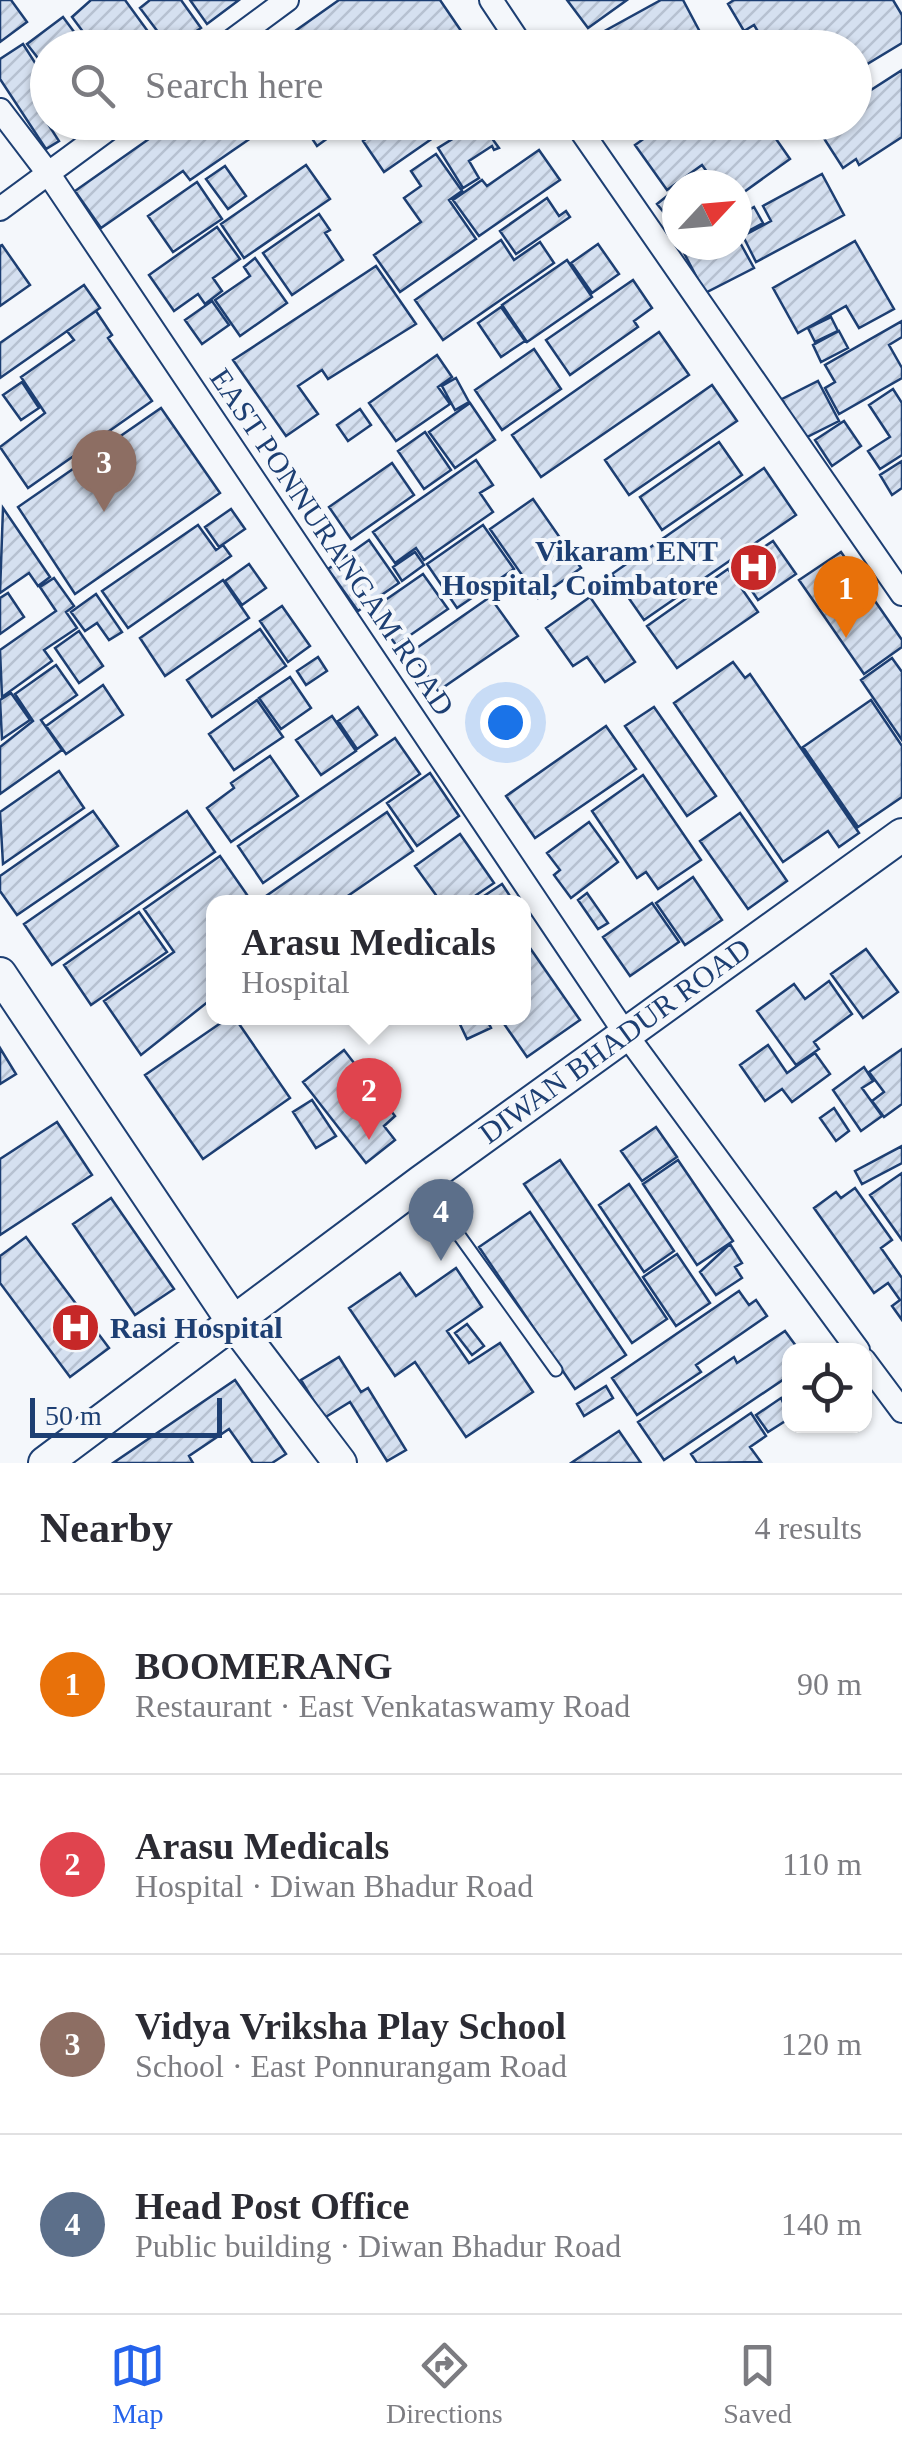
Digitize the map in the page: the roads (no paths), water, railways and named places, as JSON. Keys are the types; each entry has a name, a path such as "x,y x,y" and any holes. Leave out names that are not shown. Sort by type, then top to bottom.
{"main road":[{"name":"DIWAN BHADUR ROAD","path":"45,1463 420,1182 902,836"},
{"path":"0,974 234,1323 340,1463"}],"street":[{"path":"246,30 287,0"},
{"path":"490,0 511,30"},
{"name":"EAST PONNURANGAM ROAD","path":"0,110 48,173 625,1033 853,1343"},
{"path":"0,209 93,140"},
{"path":"588,140 902,594"},
{"path":"872,1371 902,1411"}],"lane":[{"path":"420,1182 556,1370"}],"place":[{"name":"Vidya Vriksha Play School","path":"104,512"},
{"name":"Vikaram ENT Hospital, Coimbatore","path":"753,568"},
{"name":"BOOMERANG","path":"846,638"},
{"name":"Arasu Medicals","path":"369,1140"},
{"name":"Head Post Office","path":"441,1261"},
{"name":"Rasi Hospital","path":"75,1328"}]}
